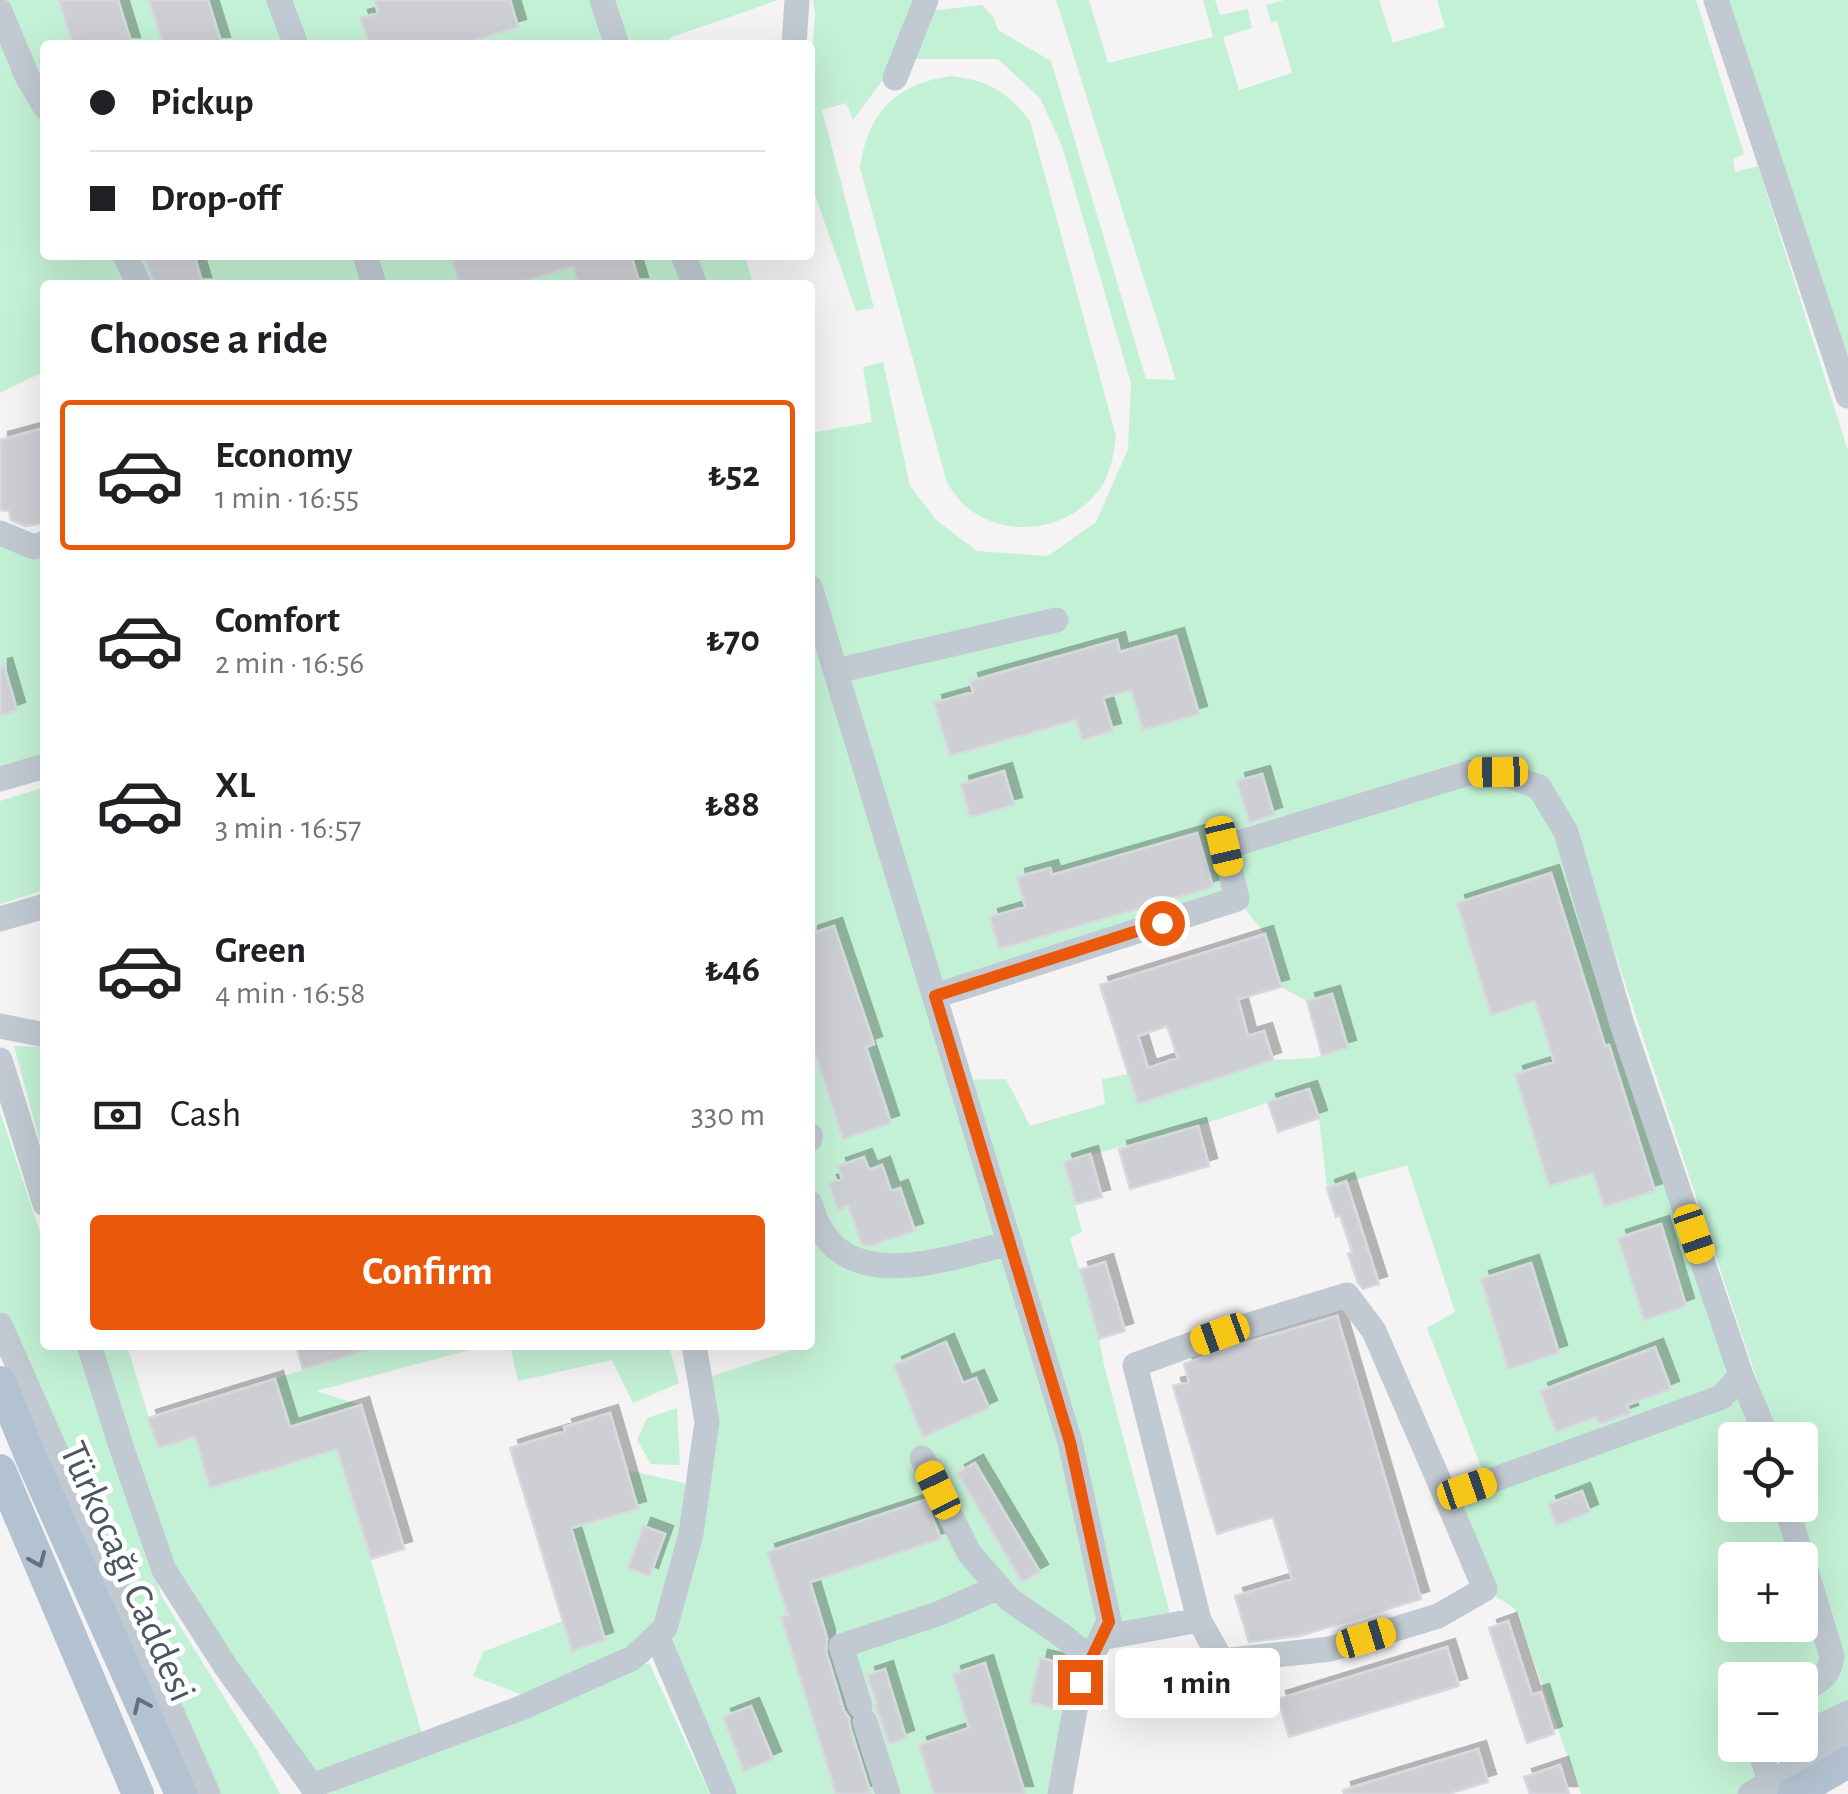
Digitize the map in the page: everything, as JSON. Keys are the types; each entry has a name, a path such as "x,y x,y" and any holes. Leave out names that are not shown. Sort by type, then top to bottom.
{"main road":[{"name":"Türkocağı Caddesi","path":"0,1382 181,1794"},
{"name":"Türkocağı Caddesi","path":"0,1470 138,1794"},
{"path":"1772,1791 1848,1762"}],"lane":[{"path":"279,0 294,40"},
{"path":"602,0 614,40"},
{"path":"794,40 797,0"},
{"path":"895,78 926,0"},
{"path":"1716,0 1848,396"},
{"path":"0,10 40,97"},
{"path":"0,533 34,547 40,545"},
{"path":"815,603 1070,1442 1109,1622 1080,1682 1060,1794"},
{"path":"836,671 1056,620"},
{"path":"0,779 40,767"},
{"path":"935,996 1237,899 1224,846 1472,772 1498,772 1540,787 1566,832 1622,1024 1761,1422"},
{"path":"0,919 40,907"},
{"path":"0,1026 40,1034"},
{"path":"0,1060 40,1188"},
{"path":"815,1220 834,1249 870,1266 917,1266 1010,1243"},
{"path":"1347,1295 1374,1331 1446,1497 1485,1589 1438,1616 1330,1649 1222,1662 1200,1620 1135,1365 1347,1295"},
{"path":"0,1325 208,1794"},
{"path":"91,1350 164,1570 226,1667 313,1790 522,1708 633,1658 665,1628 691,1534 707,1422 695,1350"},
{"path":"1446,1497 1722,1398 1741,1374"},
{"path":"922,1458 970,1553 1010,1600 1063,1636 1096,1649 1200,1620"},
{"path":"1791,1522 1832,1656 1830,1669 1818,1682"},
{"path":"888,1794 841,1646 940,1613 999,1586"},
{"path":"657,1636 724,1794"},
{"path":"1818,1727 1848,1713"},
{"path":"1768,1762 1772,1791 1848,1738"}],"green space":[{"path":"0,0 778,0 670,40 40,40 40,260 362,260 368,280 40,280 40,373 0,393"},
{"path":"813,0 916,0 885,77 853,120 846,103 822,110 874,308 856,311 815,195"},
{"path":"1056,0 1089,0 1108,63 1213,37 1203,0 1215,0 1220,15 1248,9 1252,28 1223,37 1239,90 1292,73 1277,21 1271,22 1266,5 1284,0 1379,0 1393,43 1445,27 1437,0 1696,0 1744,154 1733,159 1735,172 1758,166 1848,451 1848,1708 1818,1719 1818,1688 1838,1675 1818,1590 1818,1542 1807,1542 1802,1522 1818,1522 1818,1422 1771,1422 1586,866 1567,832 1762,1422 1718,1422 1718,1522 1791,1522 1797,1542 1718,1542 1718,1642 1818,1642 1818,1610 1832,1656 1818,1666 1818,1662 1718,1662 1718,1762 1763,1762 1771,1782 1750,1794 1581,1794 1515,1609 1485,1589 1446,1497 1487,1482 1427,1328 1455,1312 1407,1165 1327,1188 1319,1118 1309,1089 1198,1126 1064,1162 1082,1232 1070,1238 1173,1625 1101,1639 1060,1794 724,1794 657,1637 538,1701 473,1676 483,1652 563,1621 510,1448 610,1413 627,1470 697,1486 700,1380 792,1350 815,1350 815,432 872,422 863,367 883,362 910,486 936,520 977,551 1048,556 1096,522 1128,449 1131,383 1062,146 1040,98 998,59 911,59 929,11 982,5 994,18 998,30 1051,61 1146,379 1176,380","holes":["1237,899 1265,934 1281,987 1307,1001 1332,994 1347,1048 1314,1058 1273,1060 1138,1104 1128,1074 1102,1079 1105,1104 1030,1126 1006,1079 961,1080 935,996"]},
{"path":"1716,0 1848,0 1848,396"},
{"path":"951,76 996,89 1030,121 1116,436 1109,471 1091,499 1057,521 1037,526 1017,527 978,515 961,502 947,483 860,168 870,131 888,104 914,86"},
{"path":"368,260 746,260 752,280 374,280"},
{"path":"0,533 40,542 40,760 0,772"},
{"path":"40,789 40,892 0,904 0,801"},
{"path":"14,1046 40,1047 40,1142"},
{"path":"0,1112 40,1232 40,1350 80,1350 162,1597 280,1794 208,1794 0,1325"},
{"path":"96,1350 129,1350 149,1418 367,1350 469,1350 316,1391 361,1405 404,1549 371,1560 425,1744 312,1786 164,1570"},
{"path":"511,1350 670,1350 679,1383 633,1403 612,1360 518,1381"},
{"path":"677,1408 680,1465 651,1464 637,1440 647,1418"},
{"path":"649,1663 710,1794 328,1794"}],"building":[{"path":"59,0 118,0 130,40 71,40"},
{"path":"149,0 208,0 220,40 161,40"},
{"path":"374,0 510,0 518,27 475,40 367,40 360,18 378,13"},
{"path":"145,260 196,260 202,280 153,280"},
{"path":"452,260 632,260 638,280 577,280 573,266 528,280 458,280"},
{"path":"40,429 40,524 25,526 11,520 9,511 0,510 0,440"},
{"path":"1176,636 1199,714 1143,730 1131,690 1103,698 1113,731 1082,740 1076,720 950,756 934,703 973,692 970,681 1117,640 1120,652"},
{"path":"4,666 17,710 0,716 0,667"},
{"path":"1004,771 1014,805 970,817 961,784"},
{"path":"1262,774 1274,815 1249,823 1237,781"},
{"path":"1197,833 1213,887 999,949 990,917 1025,907 1017,877 1050,868 1052,875"},
{"path":"1551,873 1655,1191 1604,1207 1593,1173 1549,1186 1515,1074 1554,1062 1535,1001 1491,1015 1457,903"},
{"path":"834,926 874,1044 866,1047 891,1123 843,1139 815,1053 815,932"},
{"path":"1265,934 1281,987 1238,999 1248,1036 1264,1031 1273,1060 1138,1104 1100,985","holes":["1167,1026 1178,1058 1148,1068 1138,1036"]},
{"path":"1332,994 1348,1048 1322,1055 1307,1001"},
{"path":"1309,1089 1319,1118 1278,1132 1268,1102"},
{"path":"1198,1126 1209,1166 1130,1189 1119,1149"},
{"path":"1090,1154 1102,1197 1076,1204 1064,1162"},
{"path":"864,1157 869,1170 882,1165 891,1191 900,1188 915,1231 869,1246 861,1243 848,1206 838,1210 829,1183 842,1179 838,1166"},
{"path":"1346,1181 1379,1284 1363,1289 1348,1254 1352,1252 1340,1215 1336,1217 1327,1188"},
{"path":"1661,1224 1686,1306 1644,1320 1618,1238"},
{"path":"1105,1262 1125,1331 1099,1339 1080,1270"},
{"path":"1531,1263 1559,1353 1508,1369 1481,1279"},
{"path":"1337,1316 1421,1599 1299,1636 1249,1642 1235,1596 1292,1579 1273,1517 1217,1534 1173,1386 1189,1382 1184,1364"},
{"path":"946,1342 963,1383 976,1378 989,1408 923,1437 894,1365"},
{"path":"1655,1347 1671,1389 1627,1405 1630,1413 1599,1424 1596,1417 1556,1432 1540,1391"},
{"path":"297,1350 368,1350 303,1369"},
{"path":"275,1379 290,1427 361,1405 404,1549 371,1559 337,1449 210,1488 195,1437 158,1448 148,1418"},
{"path":"610,1413 638,1509 571,1528 605,1640 572,1651 510,1448"},
{"path":"975,1463 1040,1572 1022,1582 957,1473"},
{"path":"1582,1491 1590,1512 1556,1526 1548,1504"},
{"path":"925,1500 941,1539 810,1582 827,1638 826,1651 871,1794 836,1794 781,1617 788,1615 767,1552"},
{"path":"643,1526 665,1534 650,1576 628,1568"},
{"path":"1508,1621 1532,1695 1541,1692 1554,1734 1527,1743 1489,1628"},
{"path":"1447,1647 1459,1686 1289,1737 1278,1699"},
{"path":"1040,1658 1062,1663 1053,1708 1030,1703"},
{"path":"985,1663 1025,1794 934,1794 919,1745 969,1728 953,1674"},
{"path":"885,1669 906,1738 889,1744 867,1675"},
{"path":"751,1706 773,1759 744,1771 723,1717"},
{"path":"1478,1749 1488,1782 1448,1794 1344,1794 1343,1790"},
{"path":"1560,1765 1569,1794 1530,1794 1524,1777"}],"route":[{"path":"1080,1682 1109,1622 1070,1442 935,996 1162,923"}]}
